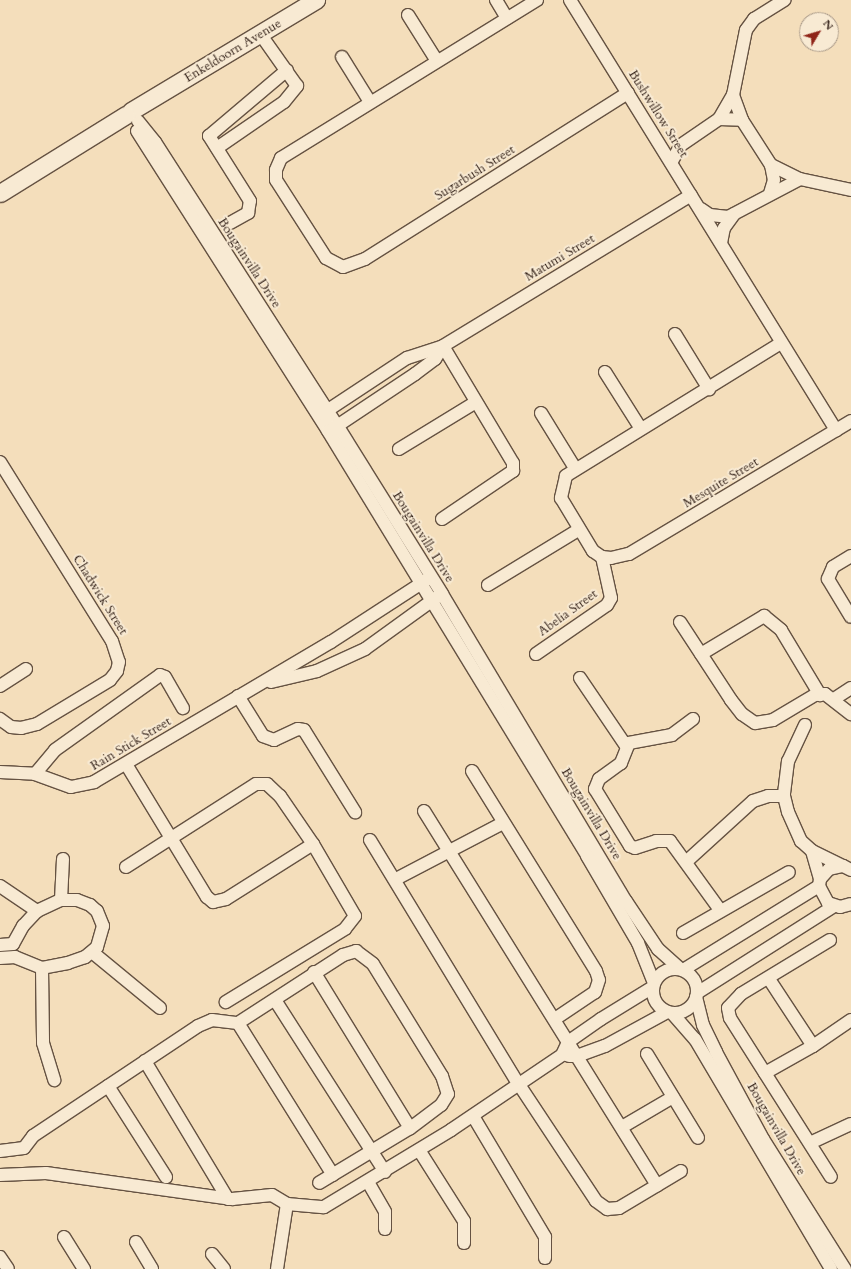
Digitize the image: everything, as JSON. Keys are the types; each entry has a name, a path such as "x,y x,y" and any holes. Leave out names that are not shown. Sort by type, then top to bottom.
{"street":[{"name":"Enkeldoorn Avenue","path":"132,119 149,102 261,35 316,0"},
{"path":"496,0 507,18"},
{"path":"342,57 370,102 538,0"},
{"name":"Bushwillow Street","path":"570,0 672,161 836,430"},
{"path":"672,161 686,140 719,119 733,95 746,30 754,20 784,0"},
{"path":"408,15 437,61"},
{"path":"216,148 291,96 297,86 261,35"},
{"path":"230,223 248,213 251,209 250,201 209,136 287,70"},
{"name":"Sugarbush Street","path":"370,102 289,151 278,164 276,180 320,250 334,265 350,266 365,259 628,93"},
{"path":"733,95 742,120 771,165 774,180 770,193"},
{"path":"0,193 110,127 132,119"},
{"name":"Bougainvilla Drive","path":"132,119 333,428 426,580 432,600 627,924 653,985 657,1004 669,1012 694,1039 831,1269"},
{"path":"719,119 742,120"},
{"path":"660,142 686,140"},
{"path":"771,165 800,179 851,190"},
{"path":"700,208 718,217 734,214 770,193 800,179"},
{"name":"Matumi Street","path":"323,413 416,352 443,346 691,194"},
{"path":"721,243 724,228 734,214"},
{"path":"675,334 709,389"},
{"path":"602,557 593,551 578,530 561,498 566,476 575,468 709,389 781,342"},
{"path":"442,519 513,470 513,463 443,346"},
{"name":"Matumi Street","path":"333,428 415,374 435,359 443,346"},
{"path":"605,372 641,429"},
{"path":"399,450 476,402"},
{"path":"541,413 575,468"},
{"name":"Mesquite Street","path":"602,557 629,554 851,421"},
{"name":"Chadwick Street","path":"0,462 112,641 119,662 117,671 110,680 37,724 22,728 10,727 0,719"},
{"path":"488,585 578,530"},
{"path":"851,556 833,567 828,579 851,617"},
{"name":"Abelia Street","path":"536,654 607,605 611,598 602,557"},
{"name":"Bougainvilla Drive","path":"426,580 442,594 626,901 658,949 694,979 703,1025 720,1059 763,1138 845,1269"},
{"name":"Rain Stick Street","path":"0,772 35,774 71,787 79,786 103,778 238,696 266,682 426,580"},
{"name":"Rain Stick Street","path":"266,682 317,671 365,649 442,594"},
{"path":"701,654 764,616 781,630 820,695"},
{"path":"680,622 738,709 755,723 773,720 804,701 820,695 834,699 851,714"},
{"path":"0,686 26,669"},
{"path":"35,774 55,750 160,676 165,677 183,708"},
{"path":"580,678 626,746"},
{"path":"834,699 851,688"},
{"path":"238,696 263,736 274,740 298,729 304,730 355,812"},
{"path":"693,719 672,735 635,740 626,746 621,763 596,784 597,794 630,846 635,848 665,840 670,841 687,861 720,910"},
{"path":"805,724 788,761 784,796 794,829 812,852 823,899 842,906 851,915"},
{"path":"126,764 207,898 213,902 226,899 313,844"},
{"path":"472,771 598,975 595,992 555,1020"},
{"path":"126,867 245,789 261,783 271,787 280,796 313,844 353,908 352,922 226,1002"},
{"path":"687,861 753,801 768,796 784,796"},
{"path":"424,812 450,851 657,1185"},
{"path":"396,878 503,822"},
{"path":"370,840 396,878 518,1083 602,1206 607,1209 619,1208 681,1171"},
{"path":"812,852 847,868"},
{"path":"61,900 62,859"},
{"path":"0,1175 46,1173 228,1199 272,1195 287,1204 324,1207 420,1150 473,1116 518,1083 562,1055 568,1042 653,985 662,973 682,970 820,883 829,869 847,868"},
{"path":"683,933 720,910 789,872"},
{"path":"0,886 37,911"},
{"path":"0,945 13,944 23,926 37,911 61,900 77,900 97,911 103,926 102,935 92,952 68,964 42,968 15,957 0,958"},
{"path":"562,1055 577,1056 615,1041 669,1012 690,1008 697,995 842,906"},
{"path":"830,940 769,979 741,994 728,1008 730,1018 831,1177"},
{"path":"0,1151 24,1148 34,1136 206,1022 238,1023 275,1000 314,972 343,955 356,951 367,956 377,970 447,1086 446,1100 410,1128 319,1183"},
{"path":"92,952 160,1008"},
{"path":"42,968 43,1043 54,1080"},
{"path":"314,972 410,1128"},
{"path":"769,979 813,1046"},
{"path":"275,1000 370,1152 385,1172"},
{"path":"238,1023 333,1175"},
{"path":"765,1073 850,1025"},
{"path":"647,1054 698,1138"},
{"path":"145,1061 228,1199"},
{"path":"108,1086 166,1177"},
{"path":"622,1127 673,1098"},
{"path":"473,1116 545,1237 545,1258"},
{"path":"810,1143 851,1124"},
{"path":"420,1150 464,1221 464,1243"},
{"path":"368,1182 385,1212 385,1229"},
{"path":"277,1269 287,1204"},
{"path":"64,1237 84,1269"},
{"path":"136,1242 152,1269"},
{"path":"212,1254 224,1269"},
{"path":"0,1257 8,1269"}]}
